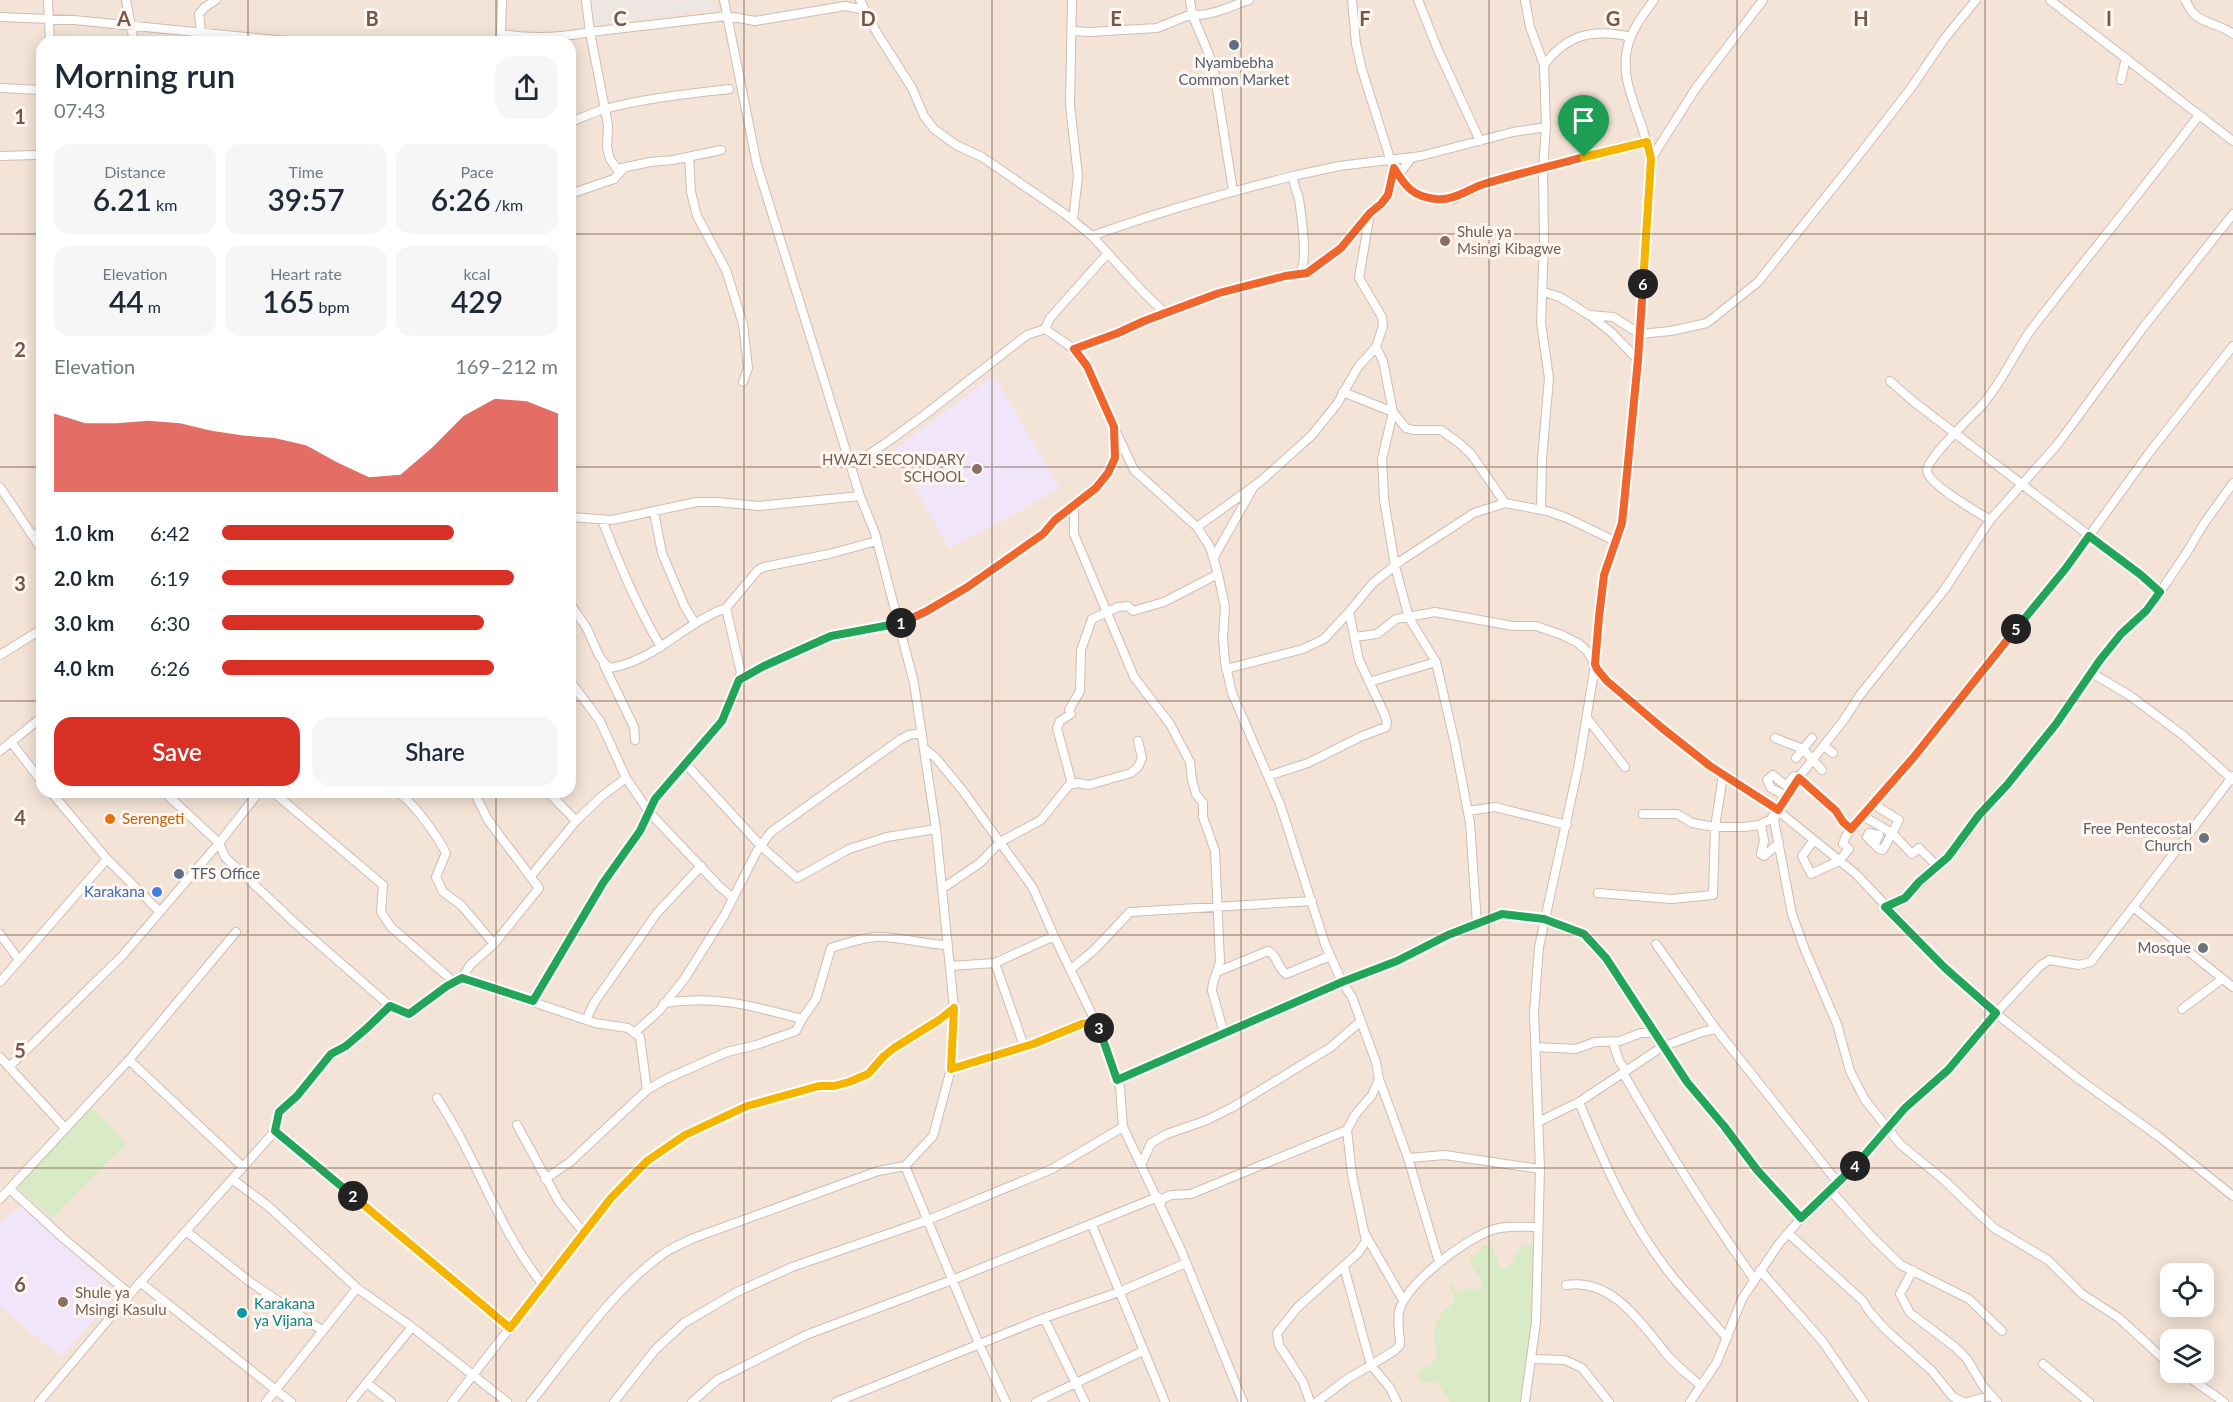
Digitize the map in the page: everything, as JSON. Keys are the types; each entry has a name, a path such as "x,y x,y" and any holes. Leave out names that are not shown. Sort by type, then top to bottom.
{"street":[{"path":"48,0 50,36"},
{"path":"126,0 133,36"},
{"path":"201,32 199,14 216,0"},
{"path":"499,36 502,0"},
{"path":"586,0 608,125 607,148 610,159 617,169 721,150"},
{"path":"531,1402 600,1316 640,1273 664,1253 691,1239 867,1175 905,1166 933,1136 951,1069 954,1008 943,888 914,683 877,541 860,496 757,165 724,0"},
{"path":"860,0 912,88 924,116 934,129 957,145 982,157 1073,220 1092,236 1165,313"},
{"path":"1072,0 1070,105 1078,176 1073,220"},
{"path":"1190,0 1192,14 1213,64 1233,191"},
{"path":"1072,31 1157,28 1192,14 1207,14 1249,0"},
{"path":"1352,0 1356,44 1362,70 1392,163 1404,185 1416,194 1438,200 1454,199 1469,189 1647,142"},
{"path":"1418,0 1438,50 1480,141"},
{"path":"1525,0 1530,27 1544,65 1546,127 1543,168 1544,292 1541,323 1549,378 1542,459 1541,510"},
{"path":"1525,1402 1536,1322 1540,1170 1536,976 1544,919 1567,825 1587,718 1604,575 1622,523 1638,360 1651,159 1627,83 1626,55 1631,37 1654,0"},
{"path":"1651,159 1696,88 1763,0"},
{"path":"1590,315 1613,317 1640,333 1671,331 1707,323 1758,282 1911,88 1945,38 1976,0"},
{"path":"2050,0 2233,141"},
{"path":"2186,0 2194,15 2211,24 2225,27 2233,34"},
{"path":"567,36 726,16 755,21 845,6 865,10"},
{"path":"0,16 49,18 239,36"},
{"path":"1544,65 1559,48 1578,37 1603,32 1631,37"},
{"path":"2121,80 2126,58"},
{"path":"0,88 36,90"},
{"path":"576,120 604,109 678,95 729,90"},
{"path":"1990,520 1944,490 1928,475 1927,470 1930,463 1954,433 1984,402 2032,329 2199,115"},
{"path":"1092,236 1142,218 1293,176 1340,166 1392,163 1546,127"},
{"path":"0,156 35,156"},
{"path":"689,157 691,192 697,216 726,270 743,324 748,368 743,382"},
{"path":"1398,176 1412,157"},
{"path":"1074,349 1219,293 1307,273 1341,248 1388,195 1392,163"},
{"path":"576,192 614,179 624,168"},
{"path":"1293,176 1299,200 1303,244 1304,264 1299,273"},
{"path":"1197,527 1254,486 1312,435 1335,406 1358,367 1376,347 1383,326 1382,317 1359,278 1370,213"},
{"path":"2160,1356 2119,1318 2082,1294 2048,1260 1994,1228 1945,1181 1901,1145 1865,1100 1850,1071 1837,1024 1792,914 1774,820 1786,795 1860,695 1945,589 1990,520 2023,486 2056,445 2142,329 2233,214"},
{"path":"851,466 886,444 1027,335 1045,328 1050,318 1108,253"},
{"path":"1544,292 1560,297 1590,315 1612,333 1638,360"},
{"path":"1045,328 1074,349 1087,366 1134,470 1197,527 1214,557 1225,607 1223,639 1226,669 1232,693 1268,776 1330,956 1352,997 1374,1054 1379,1079 1408,1158 1439,1262"},
{"path":"1814,840 1802,856 1811,873 1839,861 1849,849 1843,844 1851,829 1913,758 2066,568 2198,389 2233,346"},
{"path":"1376,347 1383,361 1393,412 1382,459 1384,499 1395,566 1409,618 1436,662 1455,744 1468,811 1477,924"},
{"path":"1890,381 2160,592"},
{"path":"1343,392 1393,412 1406,428 1441,430 1471,454 1505,504"},
{"path":"739,680 764,666 831,636 900,624 966,588 1043,534 1055,520 1096,488 1108,473 1115,458 1114,427"},
{"path":"1885,907 1905,898 1960,843 1979,815 2040,744 2090,672 2121,634 2146,611 2233,483"},
{"path":"1214,557 1254,486"},
{"path":"0,487 36,541"},
{"path":"576,518 612,520 697,502 718,501 758,506 860,496"},
{"path":"1226,669 1303,650 1324,639 1373,584 1395,566 1474,513 1505,504 1541,510 1584,525 1615,542"},
{"path":"1074,506 1074,534 1134,677 1170,724 1190,762 1196,794 1203,803 1203,817 1213,843 1218,908 1220,961 1212,992 1224,1033"},
{"path":"654,512 662,553 684,605 695,624"},
{"path":"602,520 615,556 661,647"},
{"path":"603,663 610,668 624,666 661,647 714,612 726,608 753,575 764,567 829,554 877,541"},
{"path":"1072,784 1057,728 1060,721 1071,714 1069,710 1080,691 1081,650 1092,619 1118,607 1128,606 1133,611 1164,602 1218,573"},
{"path":"533,1001 603,883 640,831 655,799 722,721 741,673 740,659 726,608"},
{"path":"1268,776 1308,763 1360,737 1386,727 1384,713 1359,660 1350,612"},
{"path":"1355,637 1377,634 1396,619 1435,612 1513,626 1536,626 1562,634 1578,643 1587,651 1603,677 1644,713 1723,775 1778,810 1856,874 1945,968 1996,1013 2076,1077 2158,1136 2232,1194"},
{"path":"576,616 585,626 634,728 635,740"},
{"path":"0,656 36,633"},
{"path":"1369,682 1436,662"},
{"path":"1690,1402 1717,1362 1742,1299 1754,1279 1801,1218 1864,1157 1905,1108 1948,1070 1996,1013 2040,966 2049,960 2079,965 2091,962 2232,778 2184,736 2128,695 2090,672"},
{"path":"576,689 600,721 626,778 649,812 733,898"},
{"path":"1587,718 1625,767"},
{"path":"0,751 36,722"},
{"path":"634,1033 659,1011 706,948 761,846 771,832 901,739 921,733"},
{"path":"1775,738 1803,748 1822,770"},
{"path":"1796,758 1812,738"},
{"path":"1072,784 1089,785 1131,773 1138,767 1142,758 1138,741"},
{"path":"11,742 36,774"},
{"path":"1824,746 1833,753"},
{"path":"925,749 936,758 963,791 1033,888 1095,1022 1117,1080 1121,1096 1123,1126 1159,1200 1243,1402"},
{"path":"685,763 761,846 797,878 849,849 887,837 936,829"},
{"path":"1598,892 1671,899 1713,895 1714,827 1723,775"},
{"path":"1786,795 1771,788 1767,780 1773,775 1786,786 1794,776 1799,778 1836,811 1851,829"},
{"path":"531,876 576,821 602,796 626,778"},
{"path":"943,888 980,863 1000,842 1041,820 1072,784"},
{"path":"56,798 107,859 159,911"},
{"path":"170,798 219,843 225,858 296,924 390,1006 409,1014 458,980 470,965 494,944 539,888 488,820 477,798"},
{"path":"9,1067 123,956 254,798"},
{"path":"280,798 383,885 381,912 391,927 458,980 533,1001 586,1020 628,1028 640,1037 647,1090"},
{"path":"406,798 439,839 446,853 436,877 443,891 461,905 494,944"},
{"path":"554,798 576,821"},
{"path":"1873,804 1899,820 1883,850 1879,849 1875,843"},
{"path":"1468,811 1496,807 1567,825"},
{"path":"1643,814 1677,814 1692,823 1714,827 1744,827 1761,824 1771,819 1778,810"},
{"path":"1863,816 1892,833 1912,854 1918,848 1937,866"},
{"path":"1761,824 1764,841 1761,854 1764,855 1779,843"},
{"path":"0,982 107,859"},
{"path":"586,1020 594,1003 657,913 700,866"},
{"path":"1070,970 1094,950 1130,912 1312,901"},
{"path":"2133,907 2233,987"},
{"path":"1117,1080 1342,982 1397,961 1448,935 1502,914 1544,919 1584,934 1600,951 1687,1082 1757,1170 1801,1218"},
{"path":"0,1199 5,1190 129,1060 236,932"},
{"path":"0,934 19,960"},
{"path":"950,966 995,963 1054,936"},
{"path":"545,1179 570,1162 647,1090 727,1052 796,1031 816,999 831,948 851,941 880,937 932,945 948,945"},
{"path":"1656,944 1716,1029 1838,1183"},
{"path":"1218,971 1268,951 1273,954 1280,969 1286,974 1330,956"},
{"path":"995,963 1024,1046"},
{"path":"2182,1009 2222,979"},
{"path":"664,1004 683,1000 729,1001 802,1019"},
{"path":"39,1402 140,1282 275,1131 279,1112 297,1096 331,1054 353,1040 390,1006"},
{"path":"452,1402 611,1198 647,1161 685,1135 759,1102 819,1086 834,1086 868,1074 894,1048 954,1008"},
{"path":"1142,1163 1151,1143 1167,1134 1207,1120 1233,1107 1331,1047 1360,1021"},
{"path":"951,1069 1024,1046 1082,1024 1095,1022"},
{"path":"1538,1122 1579,1102 1662,1047 1716,1029"},
{"path":"1536,1047 1576,1049 1595,1042 1613,1041 1641,1033 1654,1034"},
{"path":"1613,1041 1624,1072 1662,1142 1754,1279"},
{"path":"0,1057 65,1128"},
{"path":"129,1060 243,1167"},
{"path":"1379,1079 1372,1095 1355,1115 1347,1131 1352,1175 1365,1234 1403,1300"},
{"path":"437,1098 456,1127 518,1250 543,1285"},
{"path":"1579,1102 1606,1168 1631,1214 1671,1275 1727,1338"},
{"path":"517,1125 559,1202 584,1233"},
{"path":"614,1402 655,1350 684,1323 719,1302 792,1267 928,1220 1060,1165 1123,1126"},
{"path":"275,1131 510,1328"},
{"path":"692,1402 717,1380 806,1335 1171,1195 1191,1194 1347,1131"},
{"path":"1408,1158 1445,1155 1540,1170"},
{"path":"905,1166 978,1344 1006,1402"},
{"path":"232,1179 268,1206 357,1288 412,1327 507,1402"},
{"path":"5,1190 130,1294"},
{"path":"1830,1190 1901,1265 1969,1299 2002,1331"},
{"path":"1092,1225 1164,1402"},
{"path":"1317,1402 1347,1379 1394,1351 1400,1345 1398,1315 1403,1300 1439,1262 1494,1228 1538,1227"},
{"path":"186,1231 250,1282 323,1330"},
{"path":"1788,1233 1863,1301 1886,1330 1932,1371 1953,1397 1965,1402 1994,1399 1967,1359 1955,1347 1910,1313 1900,1294 1913,1270"},
{"path":"1310,1402 1303,1382 1279,1345 1277,1333 1297,1308 1363,1247 1365,1234"},
{"path":"836,1402 1044,1318 1119,1292 1186,1263"},
{"path":"1344,1267 1371,1365 1390,1388 1397,1402"},
{"path":"1760,1270 1823,1342 1864,1402"},
{"path":"140,1282 291,1402"},
{"path":"1566,1285 1587,1284 1615,1297 1636,1317 1672,1360 1701,1386"},
{"path":"266,1402 357,1288"},
{"path":"1044,1318 1084,1402"},
{"path":"351,1402 412,1327"},
{"path":"1036,1402 1143,1351"},
{"path":"1531,1359 1564,1360 1582,1368 1609,1402"},
{"path":"2043,1365 2089,1402"},
{"path":"367,1383 391,1402"},
{"path":"2197,1383 2224,1402"}],"shaded area":[{"path":"0,0 2233,0 2233,1402 0,1402"},
{"path":"588,0 712,0 714,9 593,25"},
{"name":"HWAZI SECONDARY SCHOOL","path":"994,375 1060,489 949,549 894,450"},
{"path":"22,1206 117,1294 61,1357 0,1307 0,1223"}],"green space":[{"path":"91,1107 127,1143 52,1218 18,1187"},
{"path":"1485,1244 1493,1247 1499,1266 1503,1269 1512,1262 1525,1245 1538,1249 1536,1322 1525,1402 1450,1402 1438,1383 1419,1381 1417,1375 1420,1370 1431,1366 1438,1355 1435,1344 1436,1326 1440,1316 1452,1304 1455,1297 1449,1285 1451,1284 1458,1293 1464,1289 1482,1289 1481,1281 1470,1260"}],"place":[{"name":"Nyambebha Common Market","path":"1234,45"},
{"name":"Shule ya Msingi Kibagwe","path":"1445,241"},
{"name":"HWAZI SECONDARY SCHOOL","path":"977,469"},
{"name":"Serengeti","path":"110,819"},
{"name":"Free Pentecostal Church","path":"2204,838"},
{"name":"TFS Office","path":"179,874"},
{"name":"Karakana","path":"157,892"},
{"name":"Mosque","path":"2203,948"},
{"name":"Shule ya Msingi Kasulu","path":"63,1302"},
{"name":"Karakana ya Vijana","path":"242,1313"}],"route":[{"path":"1647,142 1651,159 1648,177 1638,360 1622,523 1604,575 1595,664 1607,681 1710,766 1778,810 1788,791 1799,778 1836,811 1851,829 1913,758 2066,568 2089,536 2160,592 2146,611 2121,634 2090,672 2056,724 2007,785 1979,815 1948,857 1919,882 1905,898 1885,907 1945,968 1996,1013 1948,1070 1905,1108 1864,1157 1801,1218 1757,1170 1687,1082 1662,1047 1613,968 1584,934 1544,919 1502,914 1448,935 1397,961 1342,982 1117,1080 1095,1022 1082,1024 1033,1044 951,1069 954,1008 945,1017 903,1041 884,1056 868,1074 834,1086 826,1084 747,1106 685,1135 647,1161 611,1198 510,1328 275,1131 279,1112 297,1096 331,1054 346,1046 390,1006 409,1014 447,986 462,978 533,1001 603,883 640,831 655,799 722,721 739,680 826,638 900,624 925,612 966,588 1043,534 1055,520 1096,488 1108,473 1115,458 1114,427 1087,366 1074,349 1219,293 1285,276 1307,273 1341,248 1370,213 1381,204 1388,195 1394,168 1409,189 1416,194 1438,200 1454,199 1469,189 1584,157 1647,142"}]}
